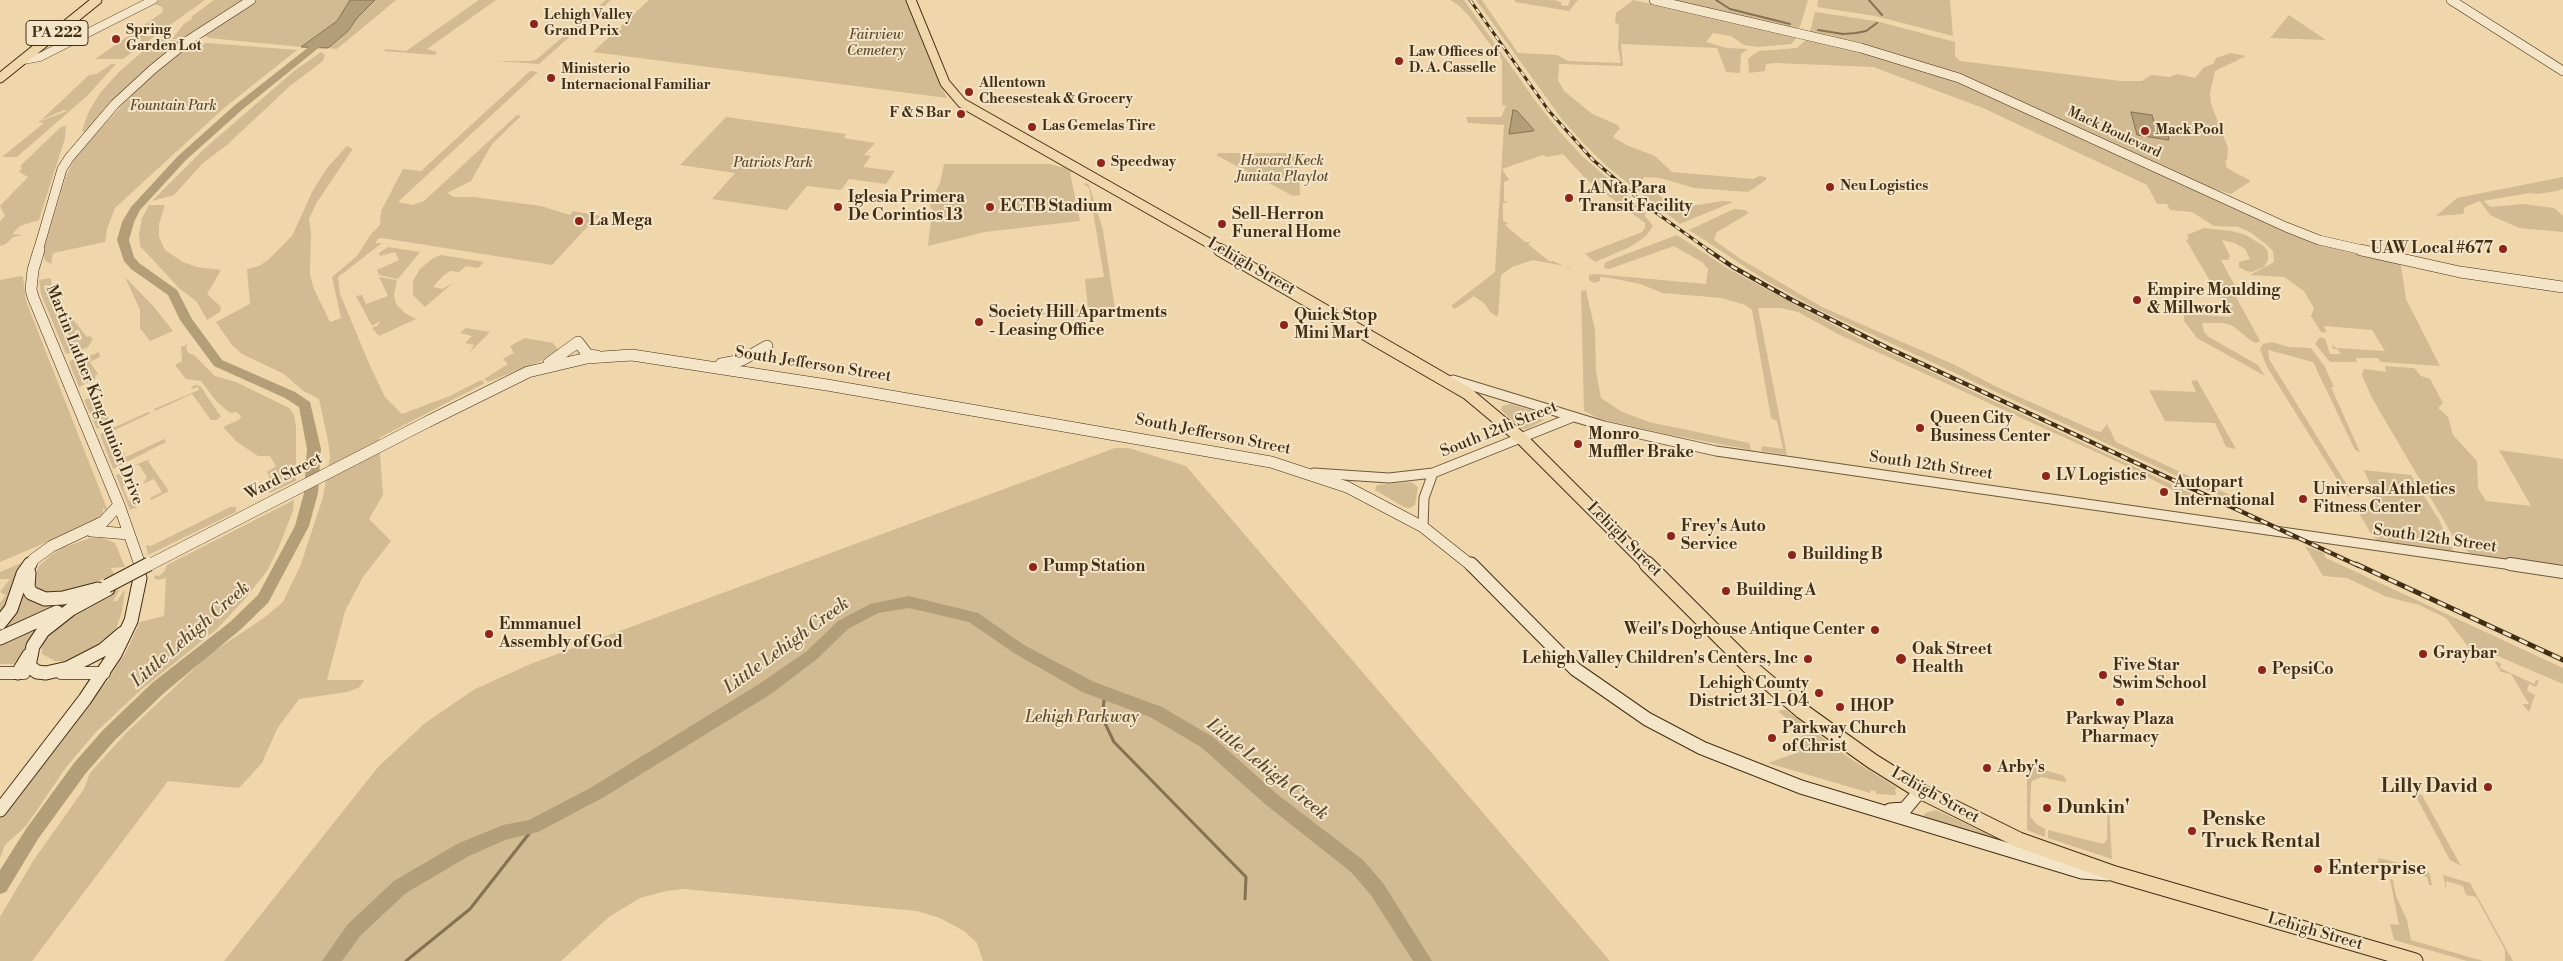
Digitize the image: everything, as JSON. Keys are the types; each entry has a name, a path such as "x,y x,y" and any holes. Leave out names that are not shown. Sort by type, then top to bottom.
{"main road":[{"name":"PA 222","path":"0,78 97,0"},
{"name":"Martin Luther King Junior Drive","path":"139,562 119,506 33,297 31,289 33,270 62,169 68,158 115,104 153,69 189,40 251,0"},
{"name":"Lehigh Street","path":"911,0 945,83 962,103 1445,378 1484,406 1522,439 1767,682 1835,736 1920,791 2019,840 2115,874 2415,961"},
{"name":"Mack Boulevard","path":"1654,0 1861,48 1959,78 2286,227 2319,240 2460,272 2563,287"},
{"path":"2451,0 2563,71"},
{"path":"528,372 548,363 578,342 588,355 598,356"},
{"path":"706,365 742,360 767,346"},
{"name":"South Jefferson Street","path":"587,358 632,355 706,365 1214,450 1305,471 1367,496 1423,527 1479,572 1561,657 1622,703 1674,734 1732,761 1801,787 2082,872 2115,874"},
{"name":"Ward Street","path":"108,587 528,372 587,358"},
{"path":"0,623 11,609 23,574 28,566 57,544 103,522 119,506"},
{"path":"82,533 104,530 129,534"},
{"path":"57,544 32,567 27,581 31,593 45,598 63,598 108,587"},
{"path":"0,810 104,673 122,642 131,621 140,578"},
{"path":"0,638 108,587"},
{"path":"18,673 36,640 52,622 108,587"},
{"path":"32,650 29,666 32,670 46,673 80,663 103,650 120,637 131,621"},
{"name":"South Jefferson Street","path":"1856,803 1892,810 1906,810 1920,791"}],"street":[{"path":"23,60 40,57 153,0"},
{"path":"31,53 55,50"},
{"path":"1445,378 1573,417"},
{"name":"South 12th Street","path":"1305,471 1372,478 1433,473 1573,417 1646,436 1716,451 2563,572"},
{"path":"1423,527 1424,498 1433,473"},
{"path":"0,673 104,673"}],"green space":[{"path":"156,0 205,0 123,59 95,59 163,12 162,7 152,3"},
{"path":"214,0 246,0 186,39 172,39 184,24 193,18 191,17"},
{"path":"255,0 350,0 337,21 301,47 209,38 203,35"},
{"path":"375,0 396,0 337,49 328,48 348,31 357,18"},
{"path":"479,0 496,0 427,49 437,52 435,55 383,51 386,49 406,51"},
{"path":"606,0 611,0 539,64 497,61 530,61 537,59"},
{"name":"Fairview Cemetery","path":"649,0 906,0 947,98 593,52"},
{"path":"1450,0 1464,0 1537,103 1560,132 1581,155 1646,212 1645,216 1653,226 1646,236 1630,247 1595,262 1585,254 1642,232 1645,228 1645,223 1587,180 1563,154 1547,157 1543,155 1502,169 1509,180 1504,182 1504,201 1509,202 1503,203 1503,221 1508,223 1505,225 1525,242 1531,242 1528,244 1550,262 1553,261 1564,266 1533,260 1512,267 1501,275 1498,317 1490,312 1485,304 1474,296 1455,309 1451,306 1495,272 1504,125 1468,123 1466,117 1501,117 1506,106 1502,105 1502,60 1469,16"},
{"path":"1476,0 1482,0 1518,53 1557,55 1568,61 1621,63 1618,47 1619,24 1615,23 1616,13 1633,0 1797,36 1792,44 1758,47 1744,45 1731,36 1713,33 1706,42 1727,48 1748,49 1741,54 1740,73 1726,72 1717,48 1621,44 1623,66 1559,64 1558,80 1564,91 1591,113 1617,125 1620,128 1613,137 1626,145 1655,156 1672,172 1754,179 1759,176 1766,177 1766,180 1748,192 1694,188 1660,178 1644,177 1642,181 1646,186 1677,208 1723,201 1733,202 1680,224 1610,169 1584,144 1561,118"},
{"path":"1515,0 1554,0 1561,2 1561,5 1568,6 1570,0 1578,0 1569,11 1515,2"},
{"path":"1667,0 1808,0 1800,27 1795,29"},
{"path":"1818,0 1950,0 1953,36 1875,16 1817,7"},
{"path":"1815,12 1876,21 1955,42 1955,56 1960,61 2121,81 2142,81 2151,75 2170,77 2177,74 2195,78 2204,67 2213,64 2216,58 2231,53 2246,56 2215,71 2210,93 2211,104 2228,148 2227,161 2225,160 2227,168 2251,181 2231,194 2211,188 1962,76 1891,52 1810,32"},
{"path":"2289,15 2326,40 2270,38"},
{"path":"173,35 169,40 178,41 177,43 179,44 103,112 85,132 82,131 88,113 100,93 119,72 150,45 166,36"},
{"path":"1807,39 1862,51 1957,81 2292,234 2344,251 2399,263 2406,299 2440,366 2381,362 2378,358 2356,358 2357,362 2330,362 2315,344 2320,337 2325,339 2330,354 2341,354 2337,349 2333,349 2332,344 2336,348 2385,351 2372,330 2324,326 2327,333 2321,332 2311,316 2314,308 2304,291 2284,277 2250,275 2274,262 2273,251 2250,232 2239,227 2214,226 2192,212 2170,210 2167,204 2157,204 2147,185 1983,108 1873,67 1775,63 1766,64 1765,71 1749,73 1748,59 1759,51 1797,48"},
{"name":"Fountain Park","path":"208,43 297,50 224,108 115,208 107,229 105,242 53,253 51,264 45,261 44,255 42,255 66,176 77,154 147,79 188,46"},
{"path":"321,52 325,55 323,61 290,86 228,144 202,164 174,195 152,201 203,150 294,71"},
{"path":"111,64 116,64 87,96 17,157 2,157 44,123 38,122 67,111 64,110 41,120 89,75 97,74"},
{"path":"530,71 538,72 398,202 412,205 424,201 517,115 521,116 492,144 471,181 447,193 454,197 474,197 541,206 570,215 573,211 601,216 589,225 552,265 382,238 378,239 375,243 382,243 338,277 340,294 371,368 385,397 402,414 450,396 481,380 485,383 379,438 383,495 369,519 391,541 363,577 345,611 327,680 364,680 360,687 347,692 299,699 277,729 262,763 239,788 168,781 32,961 0,961 0,917 33,861 84,789 90,773 127,732 210,654 265,617 283,602 301,564 323,497 330,457 328,441 319,399 302,390 284,374 242,354 232,345 216,322 250,304 247,269 259,266 268,260 292,236 313,190 327,168 347,146 353,149 317,202 309,219 311,232 310,275 314,289 330,322 341,318 332,277 357,256 371,234 380,225 381,211 403,169 421,171"},
{"name":"Patriots Park","path":"726,117 846,134 844,138 875,143 864,155 871,156 863,167 895,171 886,184 849,179 841,190 807,186 787,210 712,199 735,173 680,165"},
{"path":"66,126 65,138 39,220 20,226 12,234 24,235 13,237 6,244 0,246 0,221 5,216 0,206 28,177 19,172 22,168 20,166 61,127"},
{"name":"Howard Keck Juniata Playlot","path":"1219,153 1298,153 1300,195 1293,196 1216,155"},
{"name":"ECTB Stadium","path":"944,164 1049,164 1066,168 1072,172 1070,173 1080,221 985,232 928,246 932,210 929,203 940,183"},
{"path":"2563,177 2563,189 2557,191 2538,194 2530,193 2483,201 2491,207 2523,204 2554,208 2563,216 2563,232 2519,228 2490,215 2480,201 2465,207 2463,214 2436,216 2457,198"},
{"path":"1084,184 1089,185 1103,230 1115,309 987,319 1088,308 1085,279 1104,277 1089,188"},
{"path":"149,205 165,205 159,224 159,237 165,250 183,262 197,267 221,270 207,294 221,307 220,312 207,320 197,302 179,288 140,246 139,234 142,218"},
{"path":"1734,209 1745,210 1749,213 1717,232 1714,240 1742,260 1822,307 1955,365 1997,387 2093,430 2101,432 2107,424 2116,442 2234,497 2226,499 1815,308 1765,280 1689,230"},
{"path":"2204,228 2232,231 2246,235 2265,247 2268,252 2268,260 2264,267 2252,272 2246,271 2239,267 2239,262 2250,259 2245,249 2235,243 2222,240 2230,256 2228,260 2221,260 2234,284 2236,297 2260,341 2256,343 2250,340 2233,326 2223,323 2202,323 2204,332 2209,337 2258,365 2265,376 2197,338 2184,321 2184,316 2187,314 2231,317 2186,240 2189,239 2187,235"},
{"path":"1677,235 1727,268 1856,337 2201,498 2192,500 2120,463 1840,335 1798,312 1781,308 1758,308 1787,455 1761,451 1762,446 1783,449 1777,421 1771,418 1752,310 1745,305 1722,298 1663,293 1640,284 1611,278 1600,277 1600,281 1594,283 1589,280 1589,275 1596,274 1706,284 1708,269 1702,262 1674,246 1609,269 1604,268 1605,263 1613,259"},
{"path":"388,247 420,252 398,279 379,275 377,270 399,260 395,252 380,256 379,253"},
{"path":"441,255 484,262 478,268 466,266 459,272 450,271 443,276 433,287 443,289 454,282 425,307 413,295 413,281 420,269 433,258"},
{"path":"23,277 26,301 108,511 96,522 106,512 103,507 103,514 92,523 0,562 0,280"},
{"path":"125,277 154,307 173,331 150,341 140,328 140,310"},
{"path":"379,277 397,280 394,295 396,304 405,313 416,319 379,336 372,328 378,325 380,321 372,326 356,296 362,295 366,304 388,296"},
{"path":"51,278 52,290 57,299 87,337 90,336 93,339 88,347 66,354 41,294 39,280"},
{"path":"1586,290 1595,330 1596,371 1601,398 1622,412 1649,422 1749,443 1751,450 1600,419 1584,411 1581,291"},
{"path":"466,328 490,332 469,353 474,345 465,343 472,336 460,333"},
{"path":"525,338 553,343 557,351 549,358 488,382 484,379 508,364 503,359 514,353 510,346"},
{"path":"2272,342 2289,347 2311,348 2325,367 2334,387 2331,387 2360,452 2355,450 2313,362 2268,350 2269,359 2350,490 2350,497 2267,367 2260,349 2263,344"},
{"path":"188,344 186,347 188,353 194,355 215,376 236,382 289,408 294,415 296,427 296,481 270,493 259,488 270,478 267,472 276,466 270,456 258,456 237,442 223,427 240,419 241,416 236,412 230,413 217,402 201,381 186,379 175,365 182,361 181,347"},
{"path":"99,352 100,357 90,362 98,374 95,376 96,378 79,387 69,362 75,358 77,361"},
{"path":"2385,366 2414,368 2421,376 2430,379 2443,403 2438,408 2448,417 2453,435 2477,461 2478,488 2486,501 2531,506 2499,450 2563,459 2563,568 2471,554 2457,543 2372,398 2362,375 2364,369 2386,372"},
{"path":"2197,380 2236,449 2226,447 2215,423 2165,421 2149,390 2196,392 2191,381"},
{"path":"196,385 201,387 221,416 217,420 211,420 192,394 155,411 154,409 199,390 198,387 192,389 191,387"},
{"path":"92,397 96,398 109,419 105,426 97,429 84,400"},
{"path":"1510,404 1540,413 1544,420 1527,429 1521,429 1501,410 1502,406"},
{"path":"148,412 151,413 106,434 110,433 126,457 164,439 166,442 113,469 100,434"},
{"name":"Lehigh Parkway","path":"1115,448 1129,448 1186,466 1610,961 983,961 977,943 964,931 940,918 917,911 684,889 666,891 640,898 609,917 561,961 224,961 378,767 425,723 475,689 533,663"},
{"path":"150,459 148,461 169,491 151,500 150,498 162,492 154,479 143,484 147,477 139,465 135,465"},
{"path":"2364,470 2411,475 2439,520 2453,550 2451,552 2378,541 2373,537 2359,513 2376,498"},
{"path":"125,472 132,481 123,487 129,501 140,500 137,507 130,510 116,475"},
{"path":"1411,482 1418,487 1415,505 1410,508 1404,507 1375,490 1377,485"},
{"path":"294,500 293,511 267,571 244,600 217,629 142,689 96,732 67,766 26,826 5,845 0,858 0,819 99,689 108,680 126,652 140,622 164,616 166,578 158,580 154,578 155,575 159,576 164,572 167,565"},
{"path":"230,507 236,507 236,512 148,555 146,545 151,546"},
{"path":"90,538 102,538 115,543 125,567 111,568 114,574 75,591 48,594 34,586 34,578 39,566 50,556 62,548"},
{"path":"2305,546 2324,553 2326,558 2563,668 2563,684 2493,654 2484,655 2479,661 2446,618 2419,605 2387,597 2347,578 2323,576"},
{"path":"28,560 0,619 0,603 6,595 0,592 10,579 0,579 0,572"},
{"path":"120,589 113,601 117,601 125,589 122,612 116,629 104,643 79,658 67,661 55,661 42,654 42,643 53,628"},
{"path":"20,593 36,603 64,603 0,634 0,627"},
{"path":"45,624 14,664 0,664 0,644"},
{"path":"2497,661 2501,664 2500,668 2534,684 2536,680 2539,681 2536,687 2529,684 2527,691 2535,695 2529,712 2522,704 2529,704 2511,674 2501,672 2495,662"},
{"path":"1780,710 1786,710 1848,757 1897,788 1895,790 1896,795 1876,794 1876,791 1871,790 1870,793 1768,763 1796,753 1799,739 1805,733 1779,712"},
{"path":"2029,766 2062,775 2066,779 2065,782 2041,777 2032,781 2030,816 2036,824 2045,829 2045,837 2027,830 2027,772"},
{"path":"2108,788 2112,859 2048,838 2048,830 2103,844 2107,840"},
{"path":"2414,793 2422,795 2461,866 2450,860"},
{"path":"1936,810 2003,841 1923,817 1925,813"},
{"path":"2379,858 2425,870 2430,874 2432,885 2429,885 2427,877 2389,867 2389,876 2387,865 2377,862"},
{"path":"2443,875 2470,883 2513,961 2505,961 2505,950 2476,897 2466,895 2463,886 2446,881 2446,889"},
{"path":"2390,879 2393,880 2396,896 2407,920 2411,940 2483,961 2467,961 2394,940 2390,924 2399,925"}],"shaded area":[{"path":"350,0 375,0 357,18 348,31 328,48 301,47 337,21"},
{"path":"1513,110 1517,111 1533,131 1509,134"},
{"path":"2131,112 2152,115 2157,131 2167,132 2169,140 2137,135"}],"waterway":[{"path":"1716,0 1730,9 1790,24"},
{"path":"1869,0 1882,15"},
{"path":"1818,30 1843,34 1856,33 1866,31 1877,23"},
{"name":"Little Lehigh Creek","path":"0,886 32,834 80,768 109,735 158,688 235,626 263,599 302,526 311,493 314,449 305,405 290,395 218,363 186,320 173,293 135,266 128,258 123,240 128,222 135,209 182,158 239,107 327,37"},
{"name":"Little Lehigh Creek","path":"331,961 354,930 400,887 463,850 503,833 532,827 598,792 765,689 812,655 843,625 875,608 909,602 973,617 1019,649 1088,687 1156,712 1207,742 1271,799 1357,866 1377,889 1423,961"},
{"path":"1105,693 1102,717 1114,742 1246,877 1245,899"},
{"path":"406,961 470,909 535,826"}],"railway":[{"path":"1470,0 1549,111 1592,159 1648,207 1710,251"},
{"path":"1708,250 1733,267 1792,300 1888,348 2359,566"},
{"path":"2356,564 2563,660"}],"place":[{"name":"Lehigh Valley Grand Prix","path":"534,24"},
{"name":"Spring Garden Lot","path":"116,39"},
{"name":"Law Offices of D. A. Casselle","path":"1399,61"},
{"name":"Ministerio Internacional Familiar","path":"551,78"},
{"name":"Allentown Cheesesteak & Grocery","path":"969,92"},
{"name":"F & S Bar","path":"961,114"},
{"name":"Las Gemelas Tire","path":"1032,127"},
{"name":"Mack Pool","path":"2145,131"},
{"name":"Speedway","path":"1101,163"},
{"name":"Neu Logistics","path":"1830,187"},
{"name":"LANta Para Transit Facility","path":"1569,198"},
{"name":"Iglesia Primera De Corintios 13","path":"838,207"},
{"name":"ECTB Stadium","path":"990,207"},
{"name":"La Mega","path":"579,221"},
{"name":"Sell-Herron Funeral Home","path":"1222,224"},
{"name":"UAW Local #677","path":"2503,249"},
{"name":"Empire Moulding & Millwork","path":"2137,300"},
{"name":"Society Hill Apartments - Leasing Office","path":"979,322"},
{"name":"Quick Stop Mini Mart","path":"1284,325"},
{"name":"Queen City Business Center","path":"1920,428"},
{"name":"Monro Muffler Brake","path":"1578,444"},
{"name":"LV Logistics","path":"2046,476"},
{"name":"Autopart International","path":"2164,492"},
{"name":"Universal Athletics Fitness Center","path":"2303,499"},
{"name":"Frey's Auto Service","path":"1671,536"},
{"name":"Building B","path":"1792,555"},
{"name":"Pump Station","path":"1033,567"},
{"name":"Building A","path":"1726,591"},
{"name":"Weil's Doghouse Antique Center","path":"1875,630"},
{"name":"Emmanuel Assembly of God","path":"489,634"},
{"name":"Graybar","path":"2423,654"},
{"name":"Lehigh Valley Children's Centers, Inc","path":"1808,659"},
{"name":"Oak Street Health","path":"1901,659"},
{"name":"PepsiCo","path":"2262,670"},
{"name":"Five Star Swim School","path":"2103,675"},
{"name":"Lehigh County District 31-1-04","path":"1819,693"},
{"name":"Parkway Plaza Pharmacy","path":"2120,702"},
{"name":"IHOP","path":"1840,707"},
{"name":"Parkway Church of Christ","path":"1772,738"},
{"name":"Arby's","path":"1987,768"},
{"name":"Lilly David","path":"2488,787"},
{"name":"Dunkin'","path":"2047,808"},
{"name":"Penske Truck Rental","path":"2192,831"},
{"name":"Enterprise","path":"2318,869"}]}
